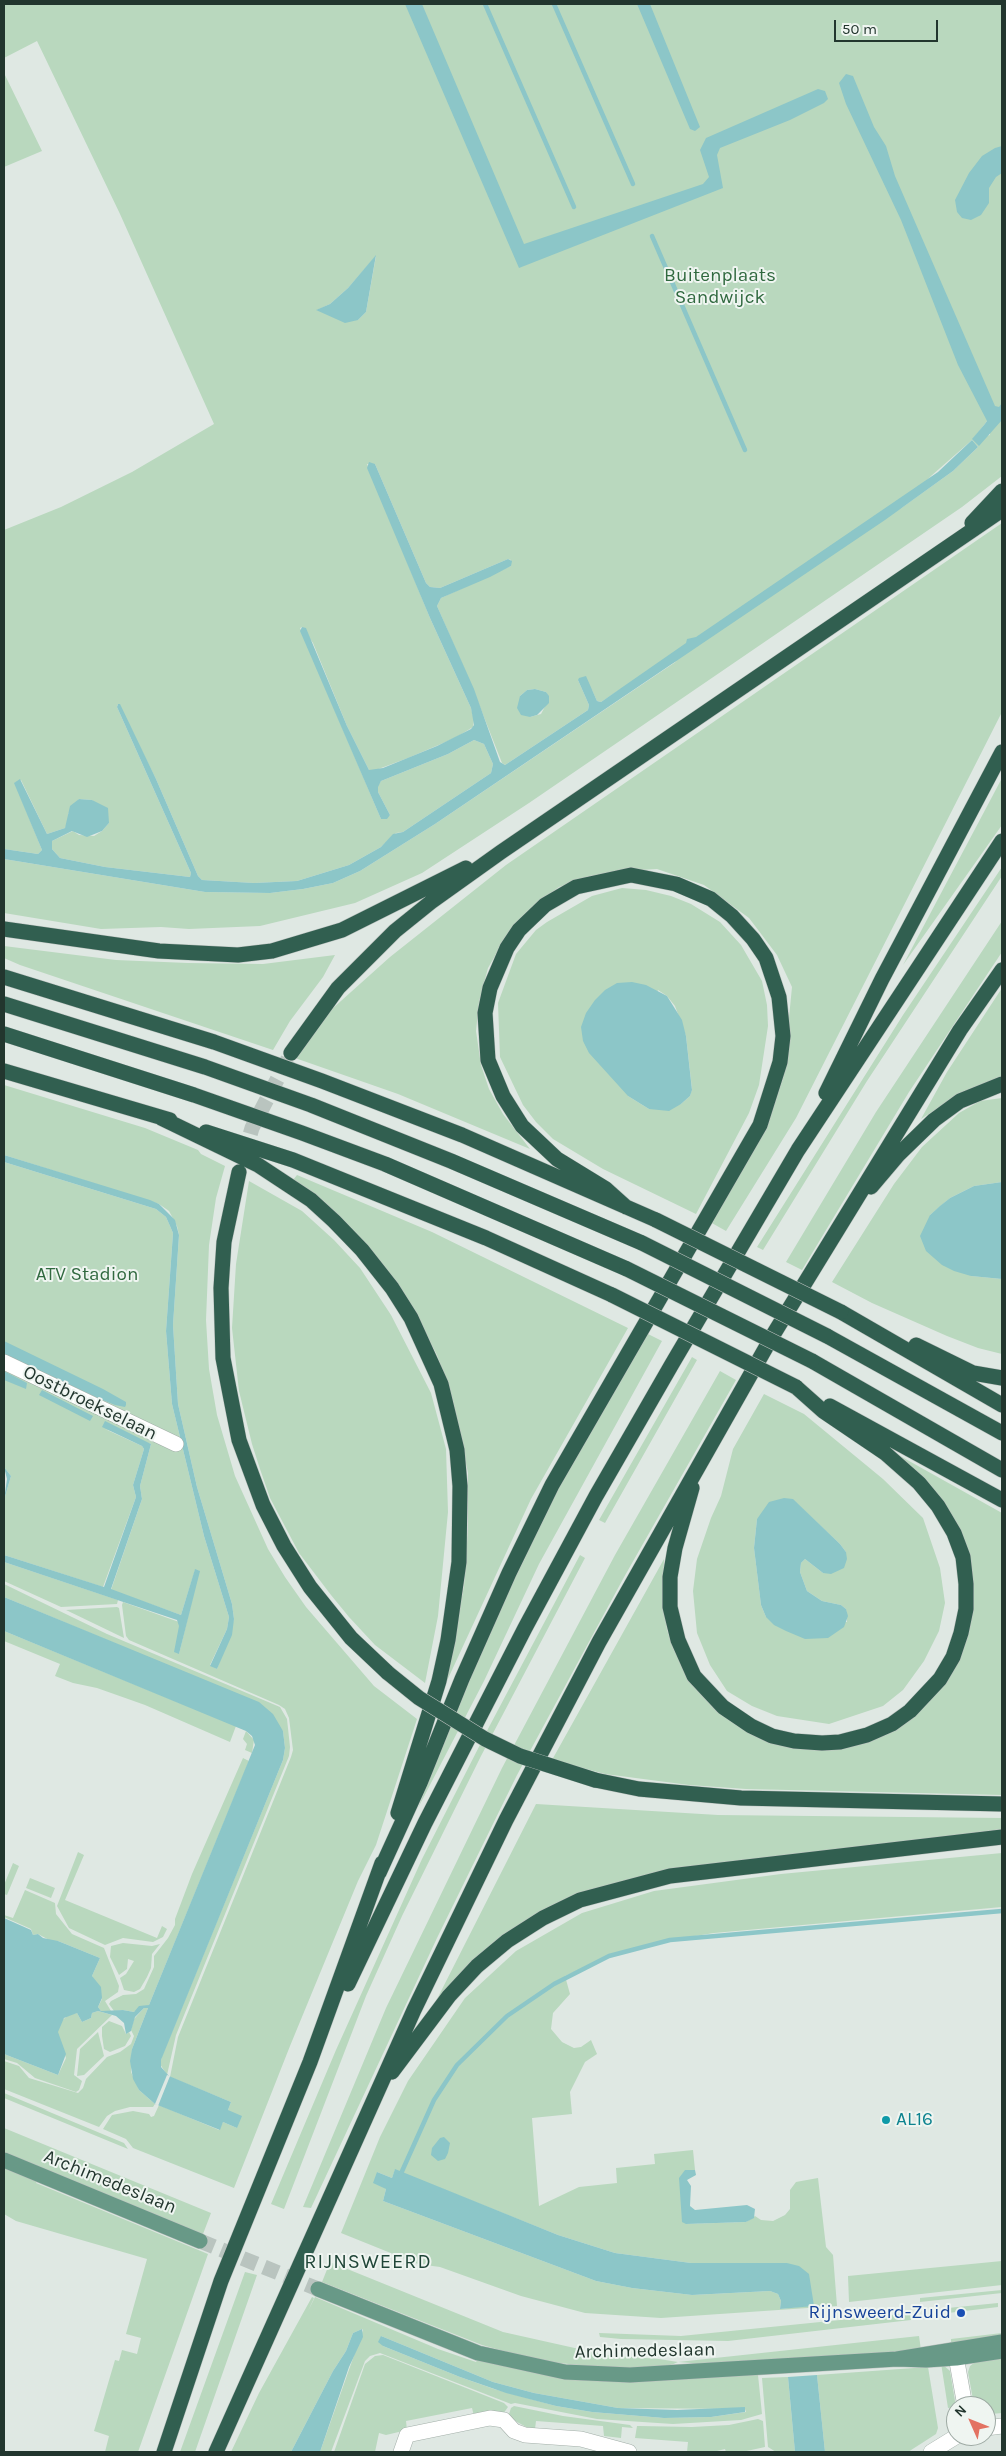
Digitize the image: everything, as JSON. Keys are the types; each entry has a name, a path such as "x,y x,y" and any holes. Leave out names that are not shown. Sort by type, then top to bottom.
{"highway":[{"path":"950,546 1002,491"},
{"path":"291,1053 319,1011 356,968 395,931 431,902 501,852 1002,510"},
{"path":"798,1150 882,979 1002,752"},
{"path":"310,2062 425,1822 530,1620 672,1364 798,1150 1002,841"},
{"path":"4,929 158,951 238,955 272,951 342,930 501,852"},
{"path":"379,1873 420,1783 462,1678 509,1573 576,1443 760,1125 780,1062 783,1036 779,997 766,958 753,939 732,916 711,899 676,884 631,875 576,887 545,904 519,930 507,948 490,988 485,1013 488,1060 502,1096 522,1126 557,1158 606,1189 626,1207"},
{"path":"216,2452 374,2096 506,1820 599,1642 772,1335 960,1030 1002,970"},
{"path":"4,977 214,1042 462,1135 656,1220 841,1312 1002,1405"},
{"path":"4,1004 205,1067 311,1105 452,1161 642,1243 827,1336 1002,1433"},
{"path":"4,1034 302,1132 385,1164 627,1269 812,1361 1002,1470"},
{"path":"4,1071 161,1118 302,1164 486,1238 612,1295 796,1387 1002,1500"},
{"path":"844,1218 899,1154 934,1120 960,1101 986,1088 1002,1084"},
{"path":"161,1118 258,1166 286,1182 311,1200 362,1250 392,1288 411,1318 430,1358 450,1417 457,1450 460,1505 459,1562 448,1640 439,1681 379,1873 310,2062 221,2281 164,2452"},
{"path":"239,1172 224,1242 221,1288 223,1358 239,1440 263,1505 294,1562 320,1601 350,1638 388,1673 435,1709 485,1739 539,1763 595,1780 639,1790 731,1797 1002,1804"},
{"path":"870,1329 923,1348 973,1373 1002,1378"},
{"path":"699,1464 675,1548 670,1577 670,1607 678,1640 694,1676 736,1718 772,1736 794,1741 822,1743 858,1737 892,1724 910,1711 940,1679 953,1657 961,1634 966,1609 966,1584 960,1549 954,1533 938,1506 919,1482 885,1453 823,1411 796,1387"},
{"path":"374,2096 449,1996 477,1966 507,1941 543,1918 580,1900 670,1876 1002,1837"}],"main road":[{"name":"Archimedeslaan","path":"4,2160 200,2241"},
{"name":"Archimedeslaan","path":"318,2289 478,2353 565,2372 630,2375 897,2359 926,2353 955,2354 1002,2351"},
{"name":"Archimedeslaan","path":"955,2354 1002,2342"}],"street":[{"name":"Oostbroekselaan","path":"4,1362 176,1444"},
{"path":"955,2354 963,2396"},
{"path":"401,2452 407,2434 490,2418 504,2420 514,2431 525,2435 581,2439 629,2452"},
{"path":"931,2452 946,2443"}],"green space":[{"name":"Buitenplaats Sandwijck","path":"4,4 1002,4 1002,476 962,507 529,803 422,873 355,903 260,926 189,929 161,927 101,929 4,913 4,859 205,892 270,893 333,883 360,871 435,824 677,661 619,690 601,702 597,701 592,690 578,680 589,705 588,710 505,765 502,763 473,689 437,606 441,598 511,566 511,560 508,559 440,588 430,587 426,583 375,464 367,464 430,618 471,708 474,720 473,727 455,738 408,758 373,771 369,770 347,726 313,643 302,627 300,628 381,819 390,815 378,792 377,787 381,781 448,754 474,740 484,744 493,764 491,773 403,832 396,833 381,847 349,865 297,881 254,883 202,880 198,876 156,779 118,704 117,707 191,873 190,877 105,867 60,858 52,849 52,841 73,831 79,835 94,836 109,823 92,800 79,799 68,814 69,820 65,828 47,834 21,780 15,783 42,850 38,854 4,849 4,530 61,507 132,472 214,424 120,214 37,41 4,58","holes":["376,256 366,312 358,320 317,310 330,304 348,288","987,421 990,435 973,439","972,440 978,447 953,471 900,509 931,476","535,689 546,692 549,699 541,714 530,717 520,696 527,690"]},
{"path":"4,73 42,151 4,167"},
{"path":"1002,523 1002,712 796,1118 726,1231 710,1222 766,1126 783,1079 792,987 777,955 749,918 704,885 657,869 623,871 590,876 559,887 531,908 506,937 488,968 479,1002 476,1031 481,1065 489,1089 503,1114 530,1149 398,1094 295,1058 322,1018 390,957 506,865"},
{"path":"1002,778 1002,825 903,965"},
{"path":"1002,867 1002,876 867,1081 763,1250 757,1247 903,1015"},
{"path":"622,888 646,890 671,896 691,904 720,922 741,945 762,981 767,1005 768,1026 759,1085 749,1113 696,1214 603,1169 553,1139 523,1105 500,1057 498,1003 516,954 536,930 592,896","holes":["658,990 667,996 675,1006 686,1036 692,1089 690,1096 681,1104 649,1109 628,1096"]},
{"path":"1002,921 1002,952 909,1092 802,1270 786,1262 876,1112"},
{"path":"4,946 116,960 188,963 263,964 335,955 323,977 290,1021 273,1050 20,965 4,958"},
{"path":"1002,988 1002,1078 953,1098 921,1119 947,1072"},
{"name":"ATV Stadion","path":"4,1085 145,1128 198,1150 201,1154 225,1166 216,1198 209,1245 206,1320 209,1369 217,1415 235,1476 268,1549 306,1607 374,1686 417,1719 376,1845 358,1881 234,2188 133,2148 126,2139 103,2129 112,2115 133,2111 149,2114 151,2117 154,2116 159,2105 219,2130 223,2122 237,2128 228,2110 231,2102 170,2077 178,2037 291,1757 293,1750 289,1718 285,1709 279,1705 129,1640 126,1636 123,1602 179,1622 179,1654 199,1571 195,1570 181,1615 111,1590 142,1499 140,1486 151,1444 105,1429 142,1446 144,1449 133,1485 136,1497 103,1587 4,1555 4,1500 11,1476 4,1467 4,1162 156,1209 166,1217 173,1233 166,1331 172,1404 204,1536 229,1617 227,1629 210,1665 217,1669 234,1619 232,1604 197,1487 178,1404 173,1325 179,1235 177,1226 169,1211 159,1204 4,1155"},
{"path":"1002,1098 1002,1182 974,1186 950,1198 930,1215 971,1276 1002,1279 1002,1354 978,1348 947,1336 872,1303 832,1282 894,1184 922,1147 959,1113 980,1101"},
{"path":"297,1175 432,1232 628,1328 531,1499 446,1683 464,1586 468,1528 468,1473 453,1401 437,1355 408,1299 395,1281 293,1180"},
{"path":"249,1181 302,1211 334,1240 360,1268 391,1315 431,1393 446,1449 448,1512 438,1616 425,1683 375,1645 349,1617 299,1553 270,1498 252,1444 239,1391 232,1328 236,1264"},
{"path":"644,1332 662,1341 539,1564 484,1681 418,1808 483,1642 534,1531"},
{"path":"692,1357 697,1360 605,1523 599,1520"},
{"path":"720,1371 736,1380 623,1579 517,1775 437,1938 311,2208 303,2207 386,2008 502,1768 615,1555"},
{"path":"764,1394 804,1414 883,1479 923,1518 940,1568 945,1603 939,1631 924,1661 903,1690 883,1706 829,1724 777,1716 752,1706 727,1691 710,1665 697,1633 693,1591 697,1559 711,1518 721,1496 733,1449","holes":["792,1499 840,1544 846,1552 823,1573 805,1559 801,1563 800,1572 807,1591 822,1601 841,1605 846,1609 847,1622 766,1617 761,1605 754,1548 757,1519"]},
{"path":"893,1452 1002,1513 1002,1795 746,1789 689,1785 605,1774 552,1760 664,1559 663,1598 667,1630 673,1648 693,1686 727,1719 763,1739 870,1739 959,1654 960,1535"},
{"path":"580,1555 585,1558 481,1756 402,1916 366,1996 284,2209 271,2204 336,2050 422,1859"},
{"path":"4,1562 118,1600 117,1604 61,1607 4,1581"},
{"path":"4,1584 107,1634 280,1707 287,1719 289,1756 176,2035 167,2075 160,2064 162,2056 283,1760 285,1748 283,1731 181,1671 4,1597"},
{"path":"119,1608 124,1638 66,1610"},
{"path":"4,1631 236,1726 230,1742 145,1705 55,1676 60,1664 4,1641"},
{"path":"246,1731 254,1740 252,1753 245,1750 247,1744 243,1739"},
{"path":"243,1758 249,1761 149,2005 134,2012 114,2011 109,2004 111,2001 123,1995 136,1994 144,1989 154,1967 154,1956 175,1925 175,1919 192,1874"},
{"path":"536,1804 718,1815 1002,1818 1002,1829 654,1875 574,1897 434,2005"},
{"path":"78,1852 84,1855 65,1900 157,1938 162,1926 167,1929 163,1937 153,1942 123,1938 105,1945 69,1928 57,1906"},
{"path":"1002,1853 1002,1907 714,1933 670,1940 609,1956 565,1976 570,1994 553,2013 551,2029 562,2042 574,2048 581,2047 591,2040 597,2054 585,2062 570,2092 572,2114 532,2118 539,2206 579,2187 617,2183 616,2168 655,2164 654,2154 693,2150 695,2170 685,2170 686,2224 746,2222 755,2216 761,2220 773,2221 785,2215 790,2209 790,2190 796,2182 818,2178 826,2247 833,2255 837,2306 661,2318 585,2313 521,2296 440,2267 418,2264 341,2233 380,2137 408,2081 465,1998 516,1951 582,1913 654,1891 781,1874","holes":["395,2170 558,2235 615,2253 691,2263 787,2263 814,2305 780,2309 781,2301 778,2294 770,2291 692,2295 632,2288 596,2281 383,2201 386,2189 377,2172 392,2178"]},
{"path":"13,1863 19,1866 7,1895 4,1894 4,1885"},
{"path":"30,1878 55,1888 51,1898 26,1888"},
{"path":"25,1890 55,1903 56,1914 72,1934 104,1948 119,1986 118,1992 105,2001 111,2011 101,2011 98,2007 102,1999 92,1976 100,1958 58,1941 53,1942 38,1934 33,1935 31,1929 4,1917 4,1915 13,1918"},
{"path":"123,1943 152,1946 160,1944 152,1954 151,1968 147,1977 140,1989 134,1992 124,1990 120,1978 126,1974 134,1961 128,1959 127,1969 119,1975 110,1957 111,1946"},
{"path":"144,2008 148,2008 132,2049 131,2072 139,2090 155,2104 153,2107 130,2107 115,2111 107,2116 99,2127 4,2089 4,2061 19,2066 29,2078 78,2093 83,2088 86,2079 107,2057 120,2052 131,2044 134,2036 131,2030 134,2019"},
{"path":"98,2011 112,2015 77,2049 74,2075 82,2081 79,2090 76,2092 35,2078 17,2063 4,2059 4,2054 58,2075 66,2058 57,2032 61,2021 70,2014 77,2013 82,2022 91,2018 92,2013"},
{"path":"109,2021 122,2026 126,2034 129,2032 131,2036 125,2046 110,2052 104,2049 102,2036 102,2027"},
{"path":"98,2032 104,2056 84,2075 77,2076 80,2049"},
{"path":"4,2093 124,2143 128,2149 4,2098"},
{"path":"4,2128 211,2213 203,2234 4,2153"},
{"path":"4,2167 37,2181 36,2183 208,2254 138,2452 105,2452 109,2436 94,2431 115,2360 119,2361 122,2350 137,2354 141,2338 126,2334 147,2259 16,2221 4,2214"},
{"path":"1002,2261 1002,2285 849,2302 848,2276"},
{"path":"330,2262 503,2332 606,2355 678,2362 664,2368 598,2367 539,2361 482,2345 322,2282"},
{"path":"245,2272 257,2275 195,2452 180,2452"},
{"path":"1002,2290 1002,2293 920,2302 920,2298"},
{"path":"312,2297 314,2298 308,2311 315,2297 438,2349 476,2362 478,2359 539,2374 758,2375 762,2414 741,2420 673,2424 597,2419 515,2403 511,2404 380,2353 370,2356 365,2361 331,2452 320,2452 362,2329 353,2333 346,2351 333,2371 291,2452 231,2452 259,2393","holes":["381,2336 493,2382 534,2393 618,2408 745,2409 746,2412 711,2417 664,2418 592,2412 556,2406 494,2389 460,2377 383,2346"]},
{"path":"998,2303 998,2307 948,2313 948,2308"},
{"path":"910,2313 911,2320 728,2341 621,2339 600,2337 599,2333 681,2336"},
{"path":"1002,2333 1002,2339 951,2345 951,2339"},
{"path":"919,2336 921,2350 705,2364 678,2362"},
{"path":"383,2355 504,2403 508,2407 503,2414 474,2416 472,2408 406,2421 407,2430 386,2435 379,2433 375,2452 334,2452 365,2364 375,2356"},
{"path":"1002,2357 1002,2413 996,2414 996,2396 972,2396 968,2372 970,2366 979,2359"},
{"path":"941,2363 950,2371 954,2396 946,2396"},
{"path":"928,2367 938,2428 936,2434 908,2452 825,2452 817,2375"},
{"path":"788,2377 795,2452 776,2452 768,2447 762,2378"},
{"path":"514,2406 563,2416 630,2425 633,2428 622,2427 621,2438 604,2436 603,2426 536,2421 535,2429 530,2429 508,2417 511,2408"},
{"path":"758,2419 763,2421 765,2447 742,2452 726,2452 725,2449 713,2452 687,2452 688,2442 635,2438 637,2426 692,2427 729,2425"}],"water":[{"path":"405,4 422,4 524,244 703,184 709,177 700,150 706,138 818,89 825,91 828,99 824,103 790,120 720,148 717,155 723,188 519,268"},
{"path":"637,4 650,4 700,127 695,131 690,129"},
{"path":"846,74 853,76 874,127 886,146 895,176 995,406 999,407 1002,403 1002,420 979,446 972,439 987,421 958,365 901,220 846,104 839,83"},
{"path":"1002,146 1002,173 996,177 989,188 989,203 981,215 971,220 962,218 957,212 955,200 969,173 982,156"},
{"path":"376,255 366,312 358,320 345,323 316,310 330,304 348,288"},
{"path":"972,440 978,447 953,471 885,520 435,824 360,871 333,883 270,893 205,892 4,859 4,849 38,854 42,850 14,783 20,779 47,834 65,828 70,806 79,799 92,800 108,808 109,823 102,831 87,837 72,831 52,841 52,849 60,858 105,867 190,877 191,873 117,707 118,704 120,704 156,779 198,876 202,880 254,883 297,881 349,865 381,847 393,834 403,832 491,773 493,764 484,744 474,740 448,754 381,781 378,792 390,815 387,819 381,819 300,631 302,627 306,628 347,726 369,770 383,768 437,746 471,729 474,725 471,708 430,618 367,468 369,462 375,464 426,583 430,587 440,588 508,559 512,561 511,566 490,577 441,598 437,606 474,689 500,762 505,765 588,710 589,705 578,680 579,678 586,676 597,701 601,702 686,643 687,639 696,637 938,472"},
{"path":"535,689 546,692 549,696 549,703 537,715 530,717 521,715 517,708 520,696 527,690"},
{"path":"632,982 646,985 667,996 682,1020 686,1036 692,1090 690,1096 669,1111 649,1109 628,1096 589,1053 583,1041 581,1027 586,1013 595,1000 605,990 617,983"},
{"path":"4,1155 150,1200 159,1204 175,1220 179,1235 173,1325 178,1404 197,1487 232,1604 234,1619 232,1635 217,1669 210,1666 227,1629 229,1617 204,1536 172,1404 166,1331 173,1233 166,1217 156,1209 4,1162"},
{"path":"1002,1182 1002,1279 971,1276 954,1271 942,1265 926,1251 920,1236 930,1215 950,1198 974,1186"},
{"path":"4,1341 103,1389 126,1402 125,1407 100,1399 4,1354"},
{"path":"4,1371 27,1383 26,1389 4,1380"},
{"path":"42,1390 93,1416 90,1421 39,1395"},
{"path":"105,1421 151,1444 140,1486 142,1499 111,1589 181,1615 195,1569 200,1571 179,1654 174,1652 179,1626 177,1620 4,1562 4,1555 104,1587 136,1497 133,1485 144,1449 142,1446 102,1427"},
{"path":"4,1467 11,1476 4,1500 7,1479"},
{"path":"784,1498 793,1499 846,1552 847,1559 844,1568 831,1574 823,1573 805,1559 801,1563 800,1572 807,1591 822,1601 841,1605 846,1609 848,1616 844,1627 828,1638 805,1639 786,1631 774,1625 766,1617 761,1605 754,1548 757,1519 769,1502"},
{"path":"4,1597 259,1702 273,1714 283,1731 285,1748 283,1760 161,2060 161,2067 169,2076 231,2102 228,2110 242,2116 237,2128 223,2122 220,2130 155,2104 139,2090 133,2079 130,2061 132,2049 148,2008 144,2008 135,2017 131,2031 126,2034 124,2023 116,2016 98,2011 92,2013 91,2018 82,2022 77,2013 64,2018 58,2032 66,2054 58,2075 4,2054 4,1918 31,1930 33,1935 38,1934 43,1938 58,1941 100,1958 92,1976 101,1987 102,1998 98,2007 101,2011 123,2010 134,2012 139,2006 149,2005 255,1745 252,1736 246,1731 4,1631"},
{"path":"444,2137 450,2143 448,2153 445,2159 438,2161 431,2155 432,2148 440,2138"},
{"path":"395,2169 558,2235 615,2253 691,2263 787,2263 799,2266 809,2274 814,2306 780,2309 781,2301 778,2294 770,2291 692,2295 632,2288 596,2281 383,2201 386,2189 373,2183 377,2172 392,2178"},
{"path":"685,2170 695,2170 696,2175 687,2180 691,2186 690,2206 695,2210 747,2205 755,2209 754,2218 746,2222 686,2224 682,2222 679,2178"},
{"path":"362,2329 363,2337 349,2367 320,2452 291,2452 333,2371 346,2351 353,2333"},
{"path":"381,2336 493,2382 534,2393 618,2408 677,2410 745,2407 745,2412 711,2417 664,2418 592,2412 556,2406 506,2393 460,2377 383,2346 378,2342"},
{"path":"817,2375 825,2452 795,2452 788,2377"}],"pier":[{"path":"167,2075 170,2076 158,2106 155,2104"}],"waterway":[{"path":"485,4 574,207"},
{"path":"554,4 633,184"},
{"path":"652,236 745,450"},
{"path":"399,2178 434,2100 457,2065 507,2016 554,1984 609,1956 670,1940 1002,1911"}],"tunnel":[{"path":"244,1156 252,1128 291,1053"},
{"path":"200,2241 318,2289"}],"place":[{"name":"AL16","path":"886,2120"},
{"name":"Rijnsweerd-Zuid","path":"961,2313"}],"district":[{"name":"RIJNSWEERD","path":"368,2262"}]}
